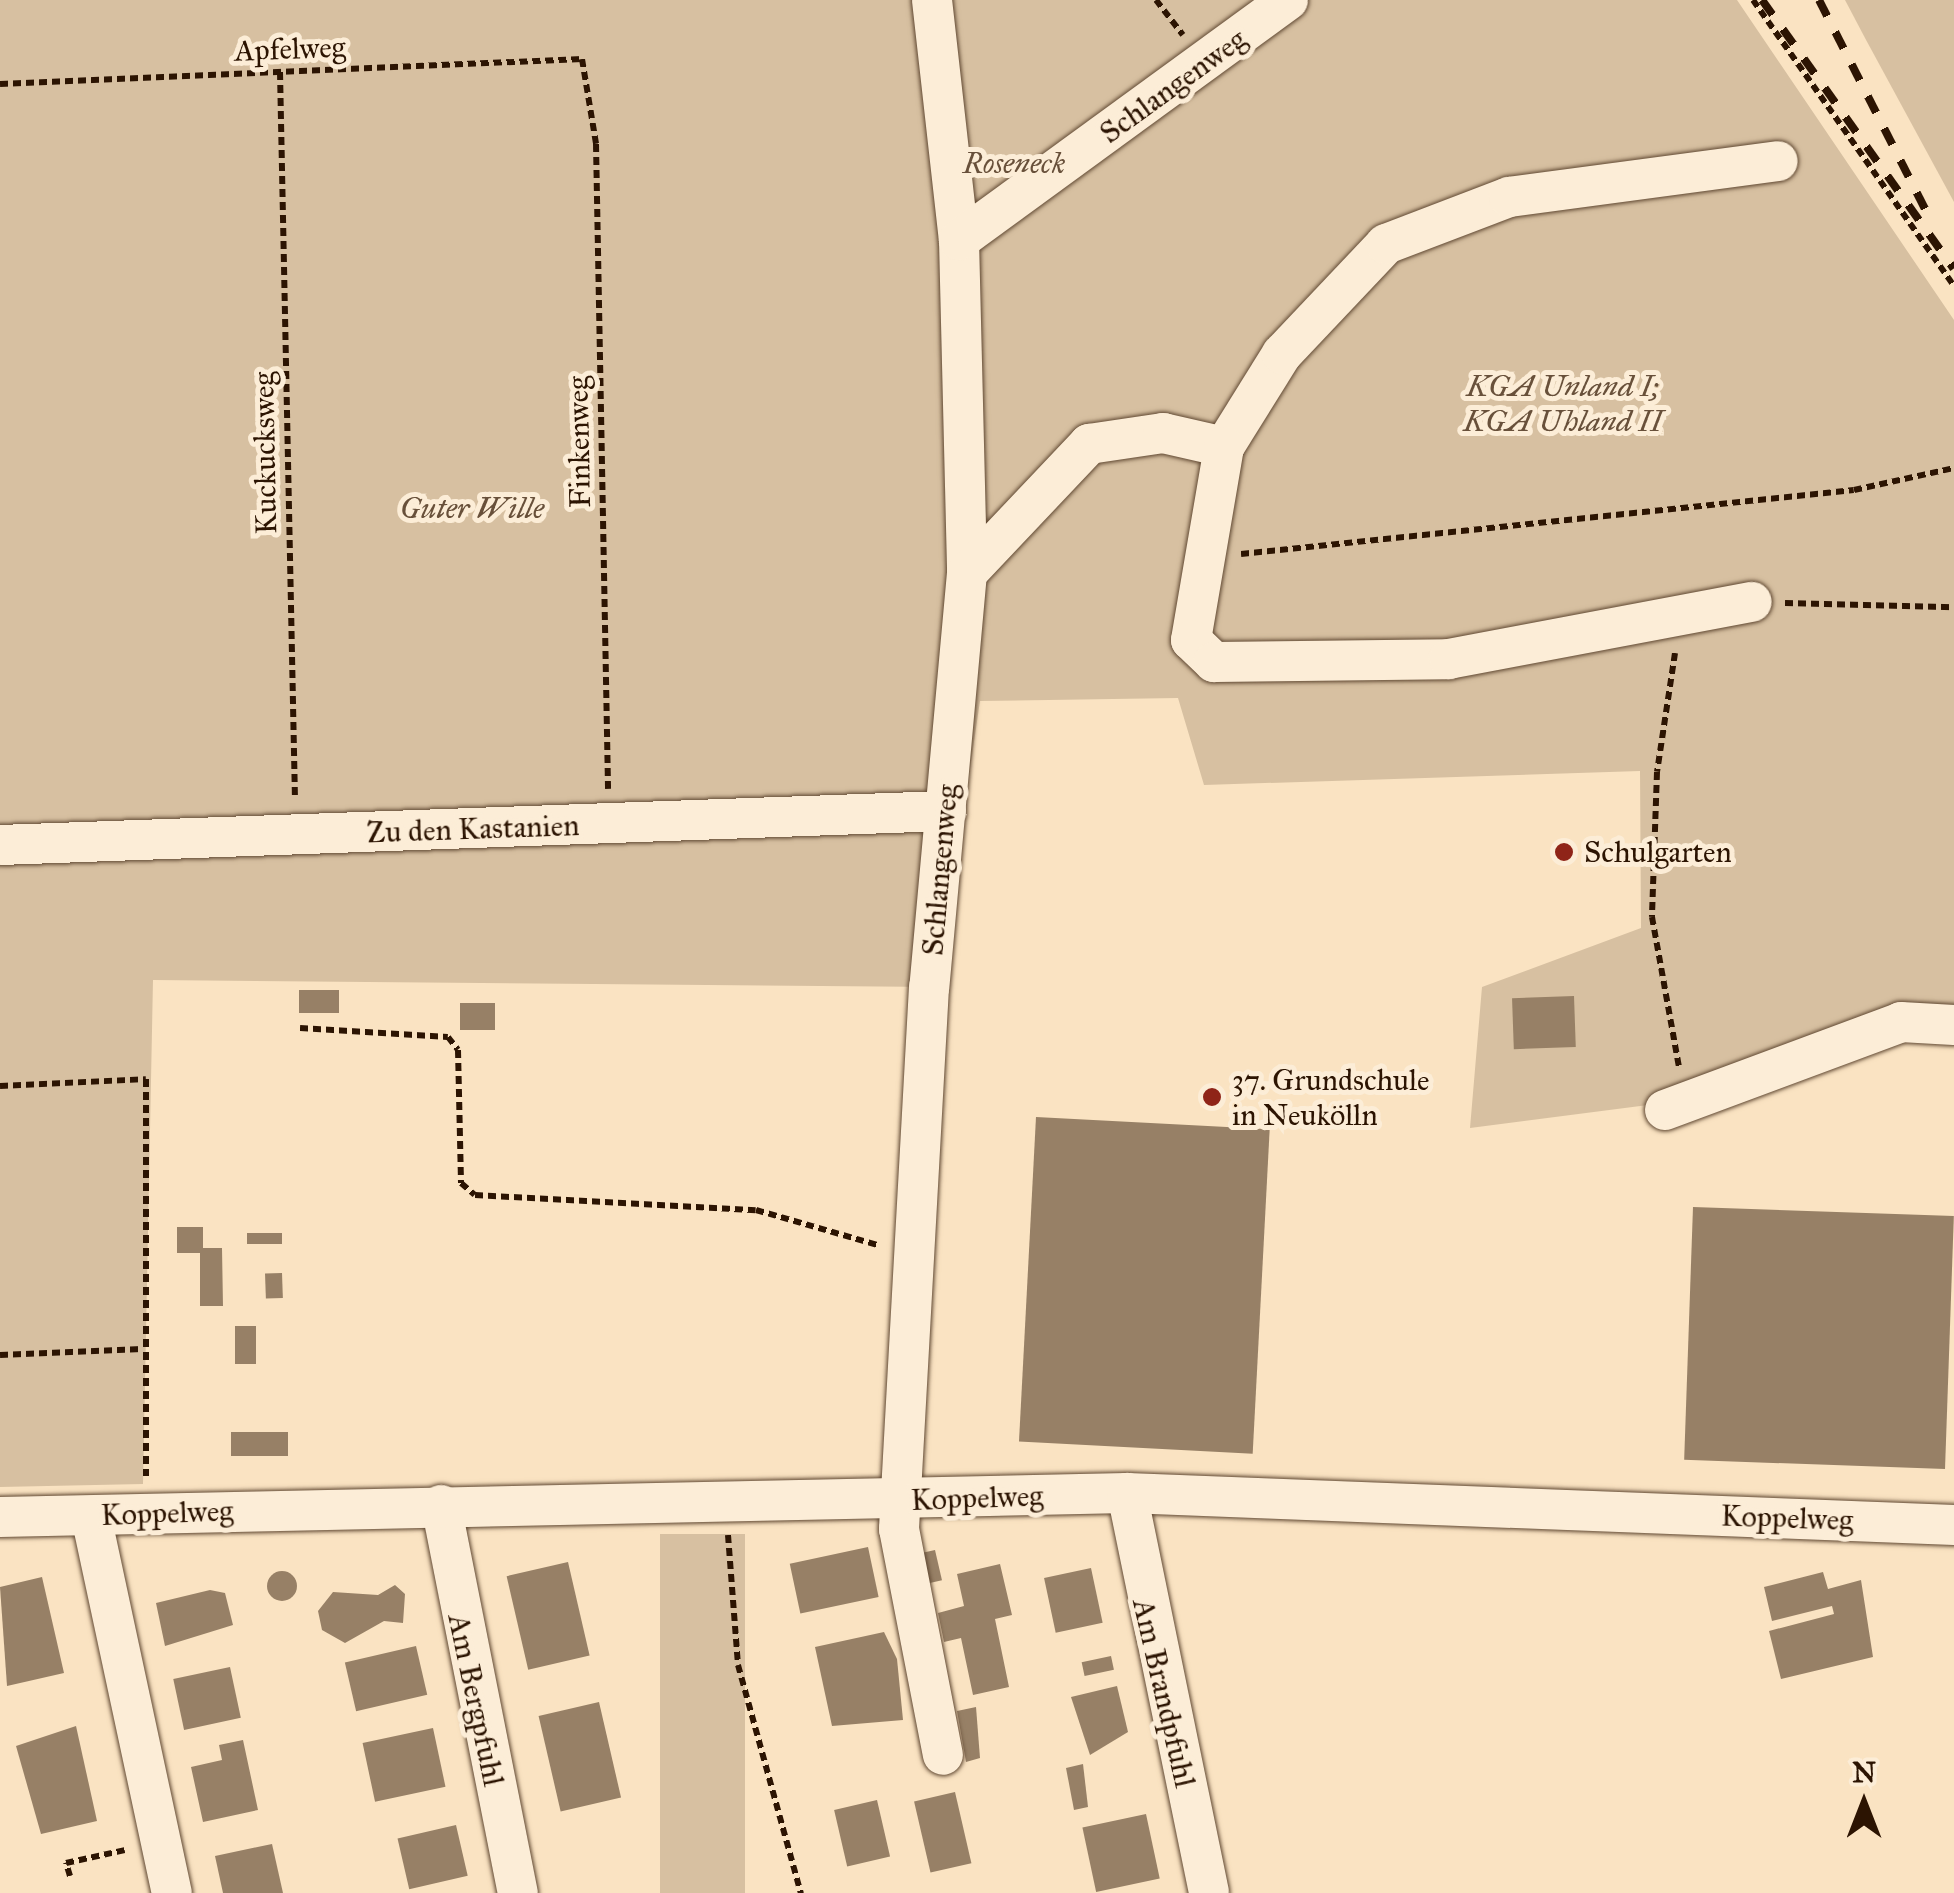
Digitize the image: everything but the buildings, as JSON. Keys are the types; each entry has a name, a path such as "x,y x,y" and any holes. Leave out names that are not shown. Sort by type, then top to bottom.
{"street":[{"name":"Schlangenweg","path":"932,0 959,240 967,574 946,811 900,1500 943,1755"},
{"name":"Schlangenweg","path":"959,240 1288,0"},
{"path":"1752,602 1680,619 1449,659 1214,662 1191,640 1224,448 1282,354 1386,244 1508,197 1778,161"},
{"path":"967,574 1089,444 1163,432 1224,448"},
{"name":"Zu den Kastanien","path":"0,844 609,826 946,811"},
{"path":"1675,1106 1901,1022 1954,1026"},
{"name":"Koppelweg","path":"0,1518 440,1505 730,1504 1126,1493 1954,1525"},
{"name":"Am Brandpfuhl","path":"1126,1493 1209,1893"},
{"name":"Am Bergpfuhl","path":"440,1505 518,1893"},
{"path":"90,1516 172,1893"}],"path":[{"path":"1753,0 1954,286"},
{"name":"Apfelweg","path":"0,84 582,59"},
{"name":"Finkenweg","path":"582,59 596,144 609,826"},
{"name":"Kuckucksweg","path":"280,72 296,834"},
{"path":"1205,558 1854,490 1954,468"},
{"path":"1752,602 1954,607"},
{"path":"1675,1106 1652,917 1657,772 1680,619"},
{"path":"300,1028 448,1037 460,1064 461,1183 475,1195 756,1210 886,1248"},
{"path":"0,1086 146,1079 142,1350 148,1513"},
{"path":"0,1355 142,1350"},
{"path":"730,1504 726,1580 738,1664 801,1893"},
{"path":"70,1876 66,1863 161,1842"}],"green space":[{"path":"0,0 1737,0 1954,320 1954,1021 1679,1101 1470,1128 1482,987 1641,928 1640,771 1204,785 1178,698 980,701 938,987 153,980 143,1484 0,1487"},
{"path":"1845,0 1954,0 1954,202 1865,38"},
{"path":"660,1534 745,1534 745,1893 660,1893"}],"railway":[{"path":"1762,0 1954,269"},
{"path":"1819,0 1928,215"}],"place":[{"name":"Schulgarten","path":"1564,852"},
{"name":"37. Grundschule in Neukölln","path":"1212,1097"}],"park label":[{"name":"Roseneck","path":"1014,163"},
{"name":"KGA Unland I; KGA Uhland II","path":"1563,403"},
{"name":"Guter Wille","path":"472,508"}]}
